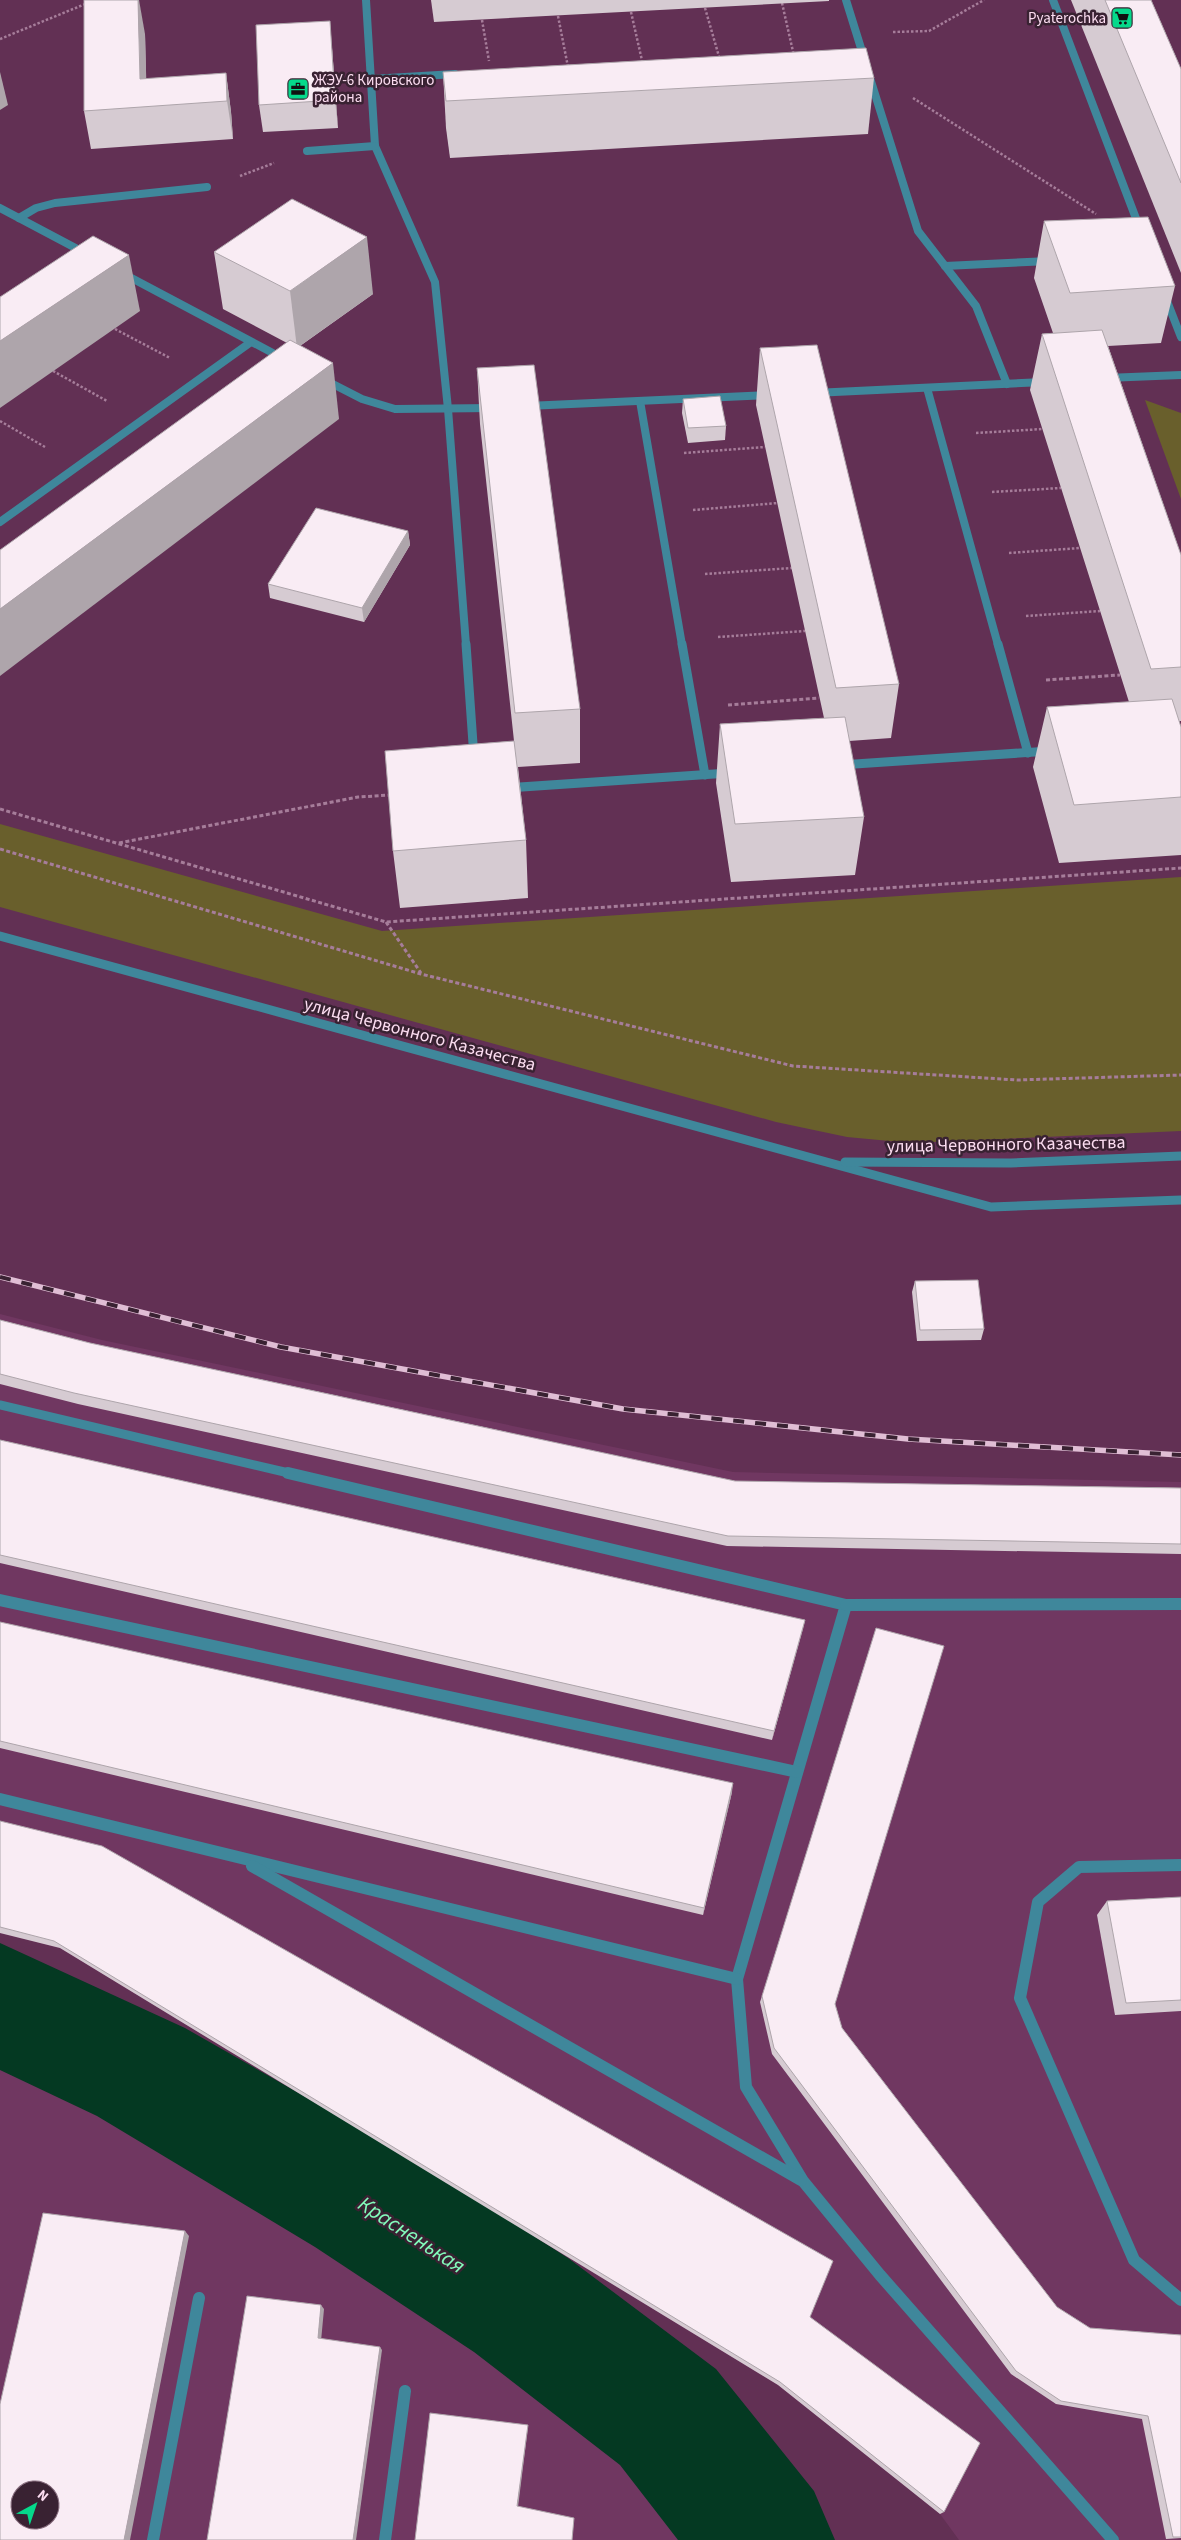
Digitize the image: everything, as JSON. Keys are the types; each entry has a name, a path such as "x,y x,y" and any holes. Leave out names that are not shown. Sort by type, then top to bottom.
{"street":[{"path":"366,0 375,146 435,282 448,409 475,770"},
{"path":"846,0 918,231 976,306 1007,384"},
{"path":"1053,0 1143,237"},
{"path":"852,52 862,51"},
{"path":"371,79 461,74"},
{"path":"308,152 375,146"},
{"path":"19,218 36,208 55,203 207,187"},
{"path":"0,208 94,258"},
{"path":"944,266 1062,261"},
{"path":"110,266 294,364"},
{"path":"1161,284 1181,337"},
{"path":"0,522 251,342"},
{"path":"1094,379 1181,375"},
{"path":"319,377 362,398 396,409 497,407"},
{"path":"1110,378 1113,388"},
{"path":"808,393 1051,381"},
{"path":"927,388 1028,753"},
{"path":"517,407 778,395"},
{"path":"640,401 705,775"},
{"path":"832,766 1062,750"},
{"path":"496,789 734,773"},
{"name":"улица Червонного Казачества","path":"0,936 991,1207 1181,1200"},
{"name":"улица Червонного Казачества","path":"830,1162 1011,1163 1181,1156"},
{"path":"0,1405 846,1605 1181,1604"},
{"path":"0,1600 797,1772"},
{"path":"846,1605 737,1979 746,2087 802,2181 880,2275 1113,2540"},
{"path":"0,1799 737,1979"},
{"path":"240,1859 802,2181"},
{"path":"1181,1866 1079,1867 1038,1902 1020,1998 1134,2260 1181,2300"},
{"path":"153,2540 198,2298"},
{"path":"385,2540 405,2391"}],"path":[{"path":"0,39 95,0"},
{"path":"857,33 929,31 984,0"},
{"path":"782,3 796,64"},
{"path":"705,8 722,68"},
{"path":"631,12 645,73"},
{"path":"558,16 568,68"},
{"path":"867,69 1097,215"},
{"path":"207,187 308,152"},
{"path":"940,435 1043,430"},
{"path":"649,455 765,447"},
{"path":"956,494 1061,488"},
{"path":"659,512 778,503"},
{"path":"973,556 1080,548"},
{"path":"670,576 792,568"},
{"path":"990,618 1100,611"},
{"path":"681,640 805,631"},
{"path":"1009,683 1120,675"},
{"path":"693,708 819,698"},
{"path":"117,843 358,797 398,794"},
{"path":"0,809 386,922 1181,868"},
{"path":"0,849 421,974 792,1066 1017,1080 1181,1075"},
{"path":"386,922 421,974"}],"shaded area":[{"path":"1145,400 1181,413 1181,499"},
{"path":"0,824 382,931 1181,877 1181,1131 911,1143 847,1137 776,1122 0,907"},
{"path":"0,1314 102,1340 733,1472 1181,1482 1181,2540 959,2540 940,2514 778,2385 60,1948 0,1933"},
{"path":"0,2054 318,2226 469,2325 609,2430 719,2540 0,2540"}],"building":[{"path":"84,0 138,0 140,79 226,73 227,101 84,111"},
{"path":"1105,0 1151,0 1181,69 1181,183"},
{"path":"330,21 335,100 259,105 256,25"},
{"path":"866,48 874,78 446,101 443,72"},
{"path":"292,199 367,237 290,291 214,252"},
{"path":"1148,217 1175,286 1070,293 1044,221"},
{"path":"93,236 129,255 0,341 0,297"},
{"path":"1102,330 1181,555 1181,667 1151,669 1042,334"},
{"path":"290,340 333,363 0,609 0,550"},
{"path":"817,345 899,684 836,688 760,348"},
{"path":"534,365 580,709 515,713 477,368"},
{"path":"720,396 726,426 688,428 683,399"},
{"path":"316,508 408,531 362,608 268,584"},
{"path":"1172,699 1181,727 1181,797 1074,805 1047,707"},
{"path":"845,717 864,817 735,824 720,724"},
{"path":"514,741 526,840 393,851 385,751"},
{"path":"978,1280 984,1329 920,1330 915,1281"},
{"path":"0,1320 90,1343 735,1481 1181,1488 1181,1544 728,1536 74,1393 0,1374"},
{"path":"0,1440 805,1620 774,1731 0,1555"},
{"path":"0,1622 733,1783 704,1908 0,1741"},
{"path":"876,1628 944,1646 835,2004 842,2028 1057,2307 1090,2328 1181,2335 1181,2537 1173,2537 1148,2416 1061,2401 1016,2371 774,2048 762,1996"},
{"path":"0,1821 102,1846 833,2261 810,2317 980,2443 944,2512 780,2382 54,1941 0,1927"},
{"path":"1181,1897 1181,2000 1126,2003 1107,1901"},
{"path":"43,2213 185,2231 124,2540 0,2540 0,2404"},
{"path":"247,2296 321,2305 318,2338 380,2347 353,2540 207,2540"},
{"path":"430,2413 528,2425 517,2506 574,2518 572,2540 415,2540"}],"waterway":[{"name":"Красненькая","path":"0,2005 141,2072 361,2201 521,2305 668,2417 765,2540"}],"railway":[{"path":"0,1277 281,1347 623,1409 908,1439 1181,1455"}],"place":[{"name":"Pyaterochka","path":"1122,18"},
{"name":"ЖЭУ-6 Кировского района","path":"298,89"}]}
